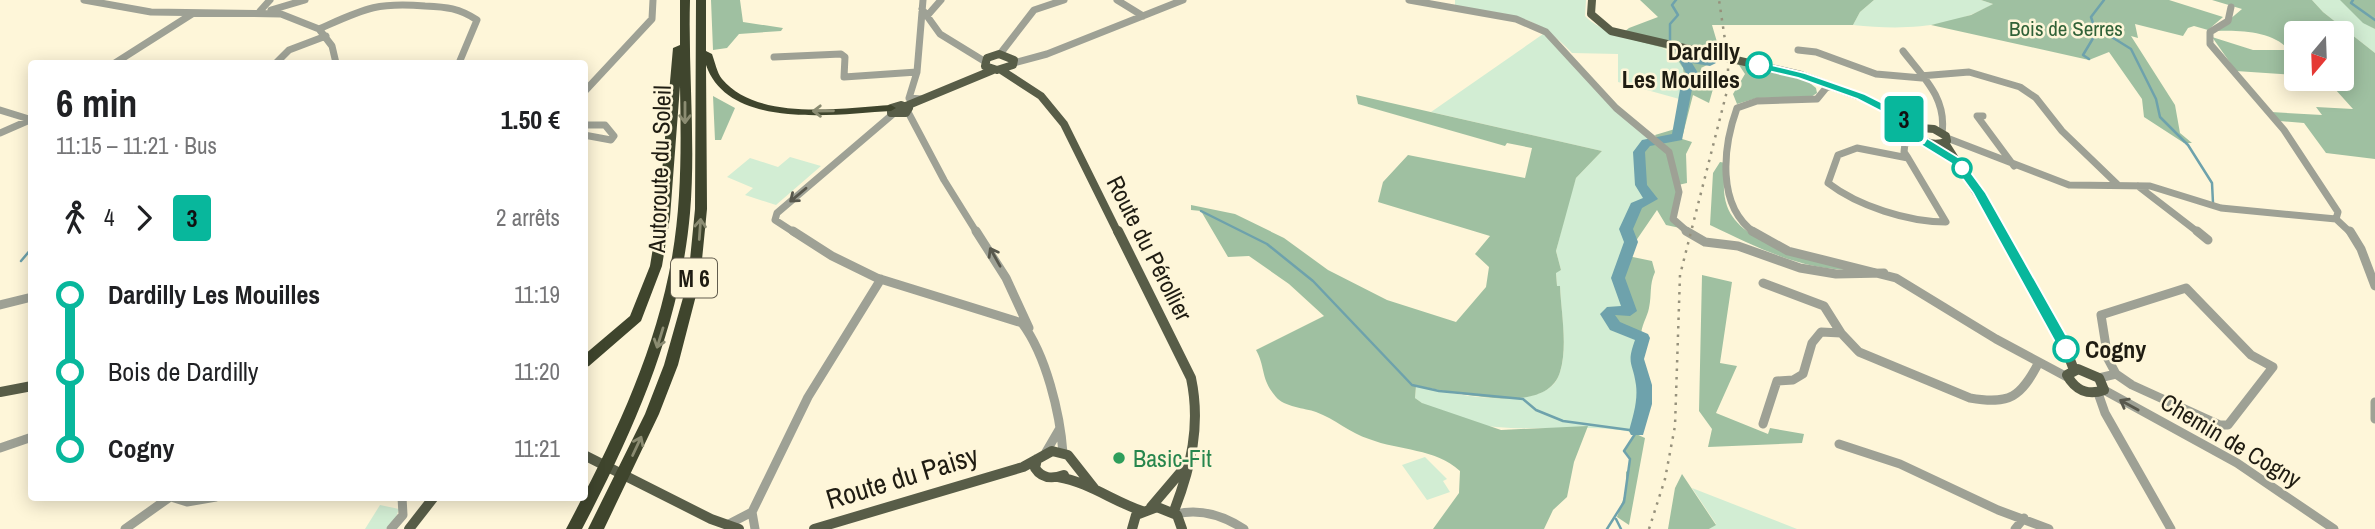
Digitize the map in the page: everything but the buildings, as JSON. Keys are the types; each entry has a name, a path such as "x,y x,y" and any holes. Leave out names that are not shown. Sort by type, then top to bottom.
{"highway":[{"name":"Autoroute du Soleil","path":"571,529 596,489 643,388 674,289 685,172 685,0"},
{"name":"Autoroute du Soleil","path":"596,529 652,414 671,365 694,280 701,209 701,4"},
{"path":"701,4 712,75 722,88 737,98 763,107 797,111 892,111"},
{"path":"588,360 636,318 656,266 664,217 676,71 684,21"}],"main road":[{"path":"1592,0 1591,14 1606,29 1811,78 1902,118 1932,136 1957,162 1979,193 2064,344 2087,371 2099,378 2096,392 2072,384 2064,344"},
{"name":"Route du Pérollier","path":"1000,61 1015,79 1041,96 1063,124 1186,366 1196,395 1197,422 1189,474 1175,513"},
{"path":"892,111 976,79 1000,61"},
{"path":"1932,136 1957,162"},
{"path":"2070,373 2087,371"},
{"path":"0,392 28,387"},
{"path":"1094,488 1063,453 1042,456 1038,472 1047,478 1075,480 1116,502 1175,513 1182,529"},
{"name":"Route du Paisy","path":"814,529 1003,473 1042,456"},
{"path":"588,457 725,525 739,529"},
{"name":"Route du Pérollier","path":"1132,525 1169,488 1191,459"},
{"path":"1058,477 1068,472 1071,463"},
{"name":"Route du Paisy","path":"1003,473 1038,472"},
{"path":"409,529 431,501"},
{"path":"1116,502 1132,525"}],"street":[{"path":"84,0 151,12 264,12 296,17 319,29 326,36 335,60"},
{"path":"119,6 129,0"},
{"path":"264,12 270,0"},
{"path":"264,12 304,0"},
{"path":"443,6 450,0"},
{"path":"588,88 652,19 653,0"},
{"path":"923,0 922,38 908,106 957,203 986,243 1023,313 1062,425 1063,453"},
{"path":"1000,61 1034,10 1064,0"},
{"path":"1117,0 1143,16"},
{"path":"922,9 940,34 971,53 1000,61 1054,52 1183,0"},
{"path":"1409,0 1516,19 1538,27 1616,108 1656,140 1672,159 1679,194 1674,222 1690,234 1709,243 1744,247 1812,271 1884,274"},
{"path":"922,9 940,1"},
{"path":"927,16 940,1"},
{"path":"319,29 379,5 443,6 460,9 477,20 460,60"},
{"path":"2231,7 2228,21 2210,32 2210,44 2302,155 2338,212 2336,219"},
{"path":"119,60 193,13"},
{"path":"922,38 940,34"},
{"path":"279,60 289,50 326,36"},
{"path":"1798,50 1816,52 1877,74 1921,77 1969,72 2020,87 2036,98 2062,131 2118,184"},
{"path":"1903,51 1939,99 1945,117 1932,136"},
{"path":"774,57 841,54 845,57 844,78 917,72"},
{"path":"1811,78 1822,94"},
{"path":"1833,86 1826,88 1822,94 1810,101 1757,101 1737,108 1731,132 1727,191 1730,204 1745,224 1784,249 1884,274 1912,285 1956,315 2041,363 2070,373"},
{"path":"908,106 917,100 944,92"},
{"path":"0,110 28,118"},
{"path":"892,111 774,218 776,223 832,256 881,279 1009,318 1021,323 1031,335"},
{"path":"1983,116 1977,116 2014,166"},
{"path":"0,133 28,120"},
{"path":"588,125 605,125 614,136 604,140 588,136"},
{"path":"1908,158 1859,146 1846,148 1837,157 1828,183 1857,198 1900,214 1933,222 1946,222 1941,209 1908,158 1904,152 1905,143 1932,136 2068,185 2136,184 2221,208 2336,219 2348,228 2374,283"},
{"path":"2136,184 2208,240"},
{"path":"755,529 752,512 807,397 881,279"},
{"path":"1763,283 1824,306 1841,333 1859,352 1970,398 1987,402 2004,401 2019,395 2041,363"},
{"path":"2099,378 2116,374 2138,388 2220,425 2228,425 2273,368 2251,355 2186,286 2101,315 2100,324 2107,336 2106,357 2116,374"},
{"path":"0,305 28,298"},
{"path":"1009,318 1019,317 1023,313"},
{"path":"1763,424 1777,381 1793,380 1803,374 1816,336 1829,331 1841,333"},
{"path":"2096,392 2105,413 2171,529"},
{"name":"Chemin de Cogny","path":"2096,392 2237,463 2334,529"},
{"path":"2375,402 2375,419"},
{"path":"1042,456 1062,425"},
{"path":"0,448 28,439"},
{"path":"1839,444 1872,453 1997,510 2049,529"},
{"path":"125,529 164,501"},
{"path":"391,529 403,515 402,501"},
{"path":"1175,513 1189,510 1228,520 1244,529"},
{"path":"725,525 752,512"},
{"path":"2015,529 2024,518"}],"green space":[{"path":"711,0 740,0 743,22 783,28 781,31 739,34 727,48 713,50"},
{"path":"1455,0 1586,0 1585,16 1596,25 1675,55 1683,68 1683,100 1618,82 1618,54 1572,53 1545,29 1532,22 1505,14 1455,7"},
{"path":"1640,0 1874,0 1860,12 1853,25 1712,25 1722,59 1710,57 1709,64 1701,68 1713,89 1709,103 1693,95 1683,134 1679,138 1692,142 1686,154 1687,183 1678,185 1673,216 1680,228 1666,225 1657,210 1629,251 1626,232 1628,223 1638,203 1651,199 1640,181 1640,148 1657,139 1655,135 1675,129 1684,83 1683,68 1671,50 1619,36 1629,28 1658,17"},
{"path":"1874,0 1981,0 1993,4 1960,19 1925,26 1853,25 1860,12"},
{"name":"Bois de Serres","path":"1981,0 2169,0 2223,17 2208,30 2194,26 2188,28 2183,36 2135,24 2138,38 2131,36 2175,105 2180,133 2192,143 2184,143 2144,117 2142,99 2109,52 2089,60 1931,25 1971,15 1993,4"},
{"path":"2212,0 2312,0 2334,21 2284,21 2284,46 2265,35 2216,31 2242,9"},
{"path":"2312,0 2341,0 2350,6 2375,29 2375,53 2354,36 2354,21 2334,21"},
{"path":"2340,0 2375,0 2375,29 2363,23"},
{"path":"1546,32 1652,140 1638,156 1641,185 1651,199 1636,206 1626,231 1631,242 1630,250 1618,282 1630,311 1612,310 1607,314 1615,326 1643,338 1636,359 1644,385 1644,404 1636,433 1609,429 1493,427 1439,413 1415,398 1416,386 1471,396 1515,398 1534,395 1549,388 1558,377 1563,356 1564,333 1560,286 1557,286 1556,272 1561,270 1556,251 1576,178 1602,151 1431,112"},
{"path":"2354,36 2375,53 2375,159 2326,153 2304,123 2280,121 2271,112 2322,115 2316,107 2353,109 2337,91 2354,91"},
{"path":"2212,37 2253,50 2284,50 2284,74 2236,71"},
{"path":"1737,62 1806,80 1816,88 1817,93 1811,97 1757,98 1737,104 1733,94 1745,74"},
{"path":"1356,95 1602,151 1576,178 1556,251 1561,270 1556,273 1557,286 1560,286 1564,351 1560,372 1551,386 1537,395 1496,398 1416,386 1415,398 1422,403 1501,430 1588,426 1574,462 1567,497 1553,510 1544,529 1433,529 1459,493 1460,471 1440,458 1369,439 1323,415 1289,405 1276,397 1265,379 1256,350 1324,316 1289,284 1249,256 1228,257 1201,211 1191,210 1191,205 1235,214 1284,238 1328,270 1387,300 1456,322 1486,287 1489,267 1475,254 1490,236 1378,202 1383,182 1408,155 1525,178 1532,148 1507,143 1505,146 1358,104"},
{"path":"713,96 735,108 721,140 715,140"},
{"path":"790,157 821,166 776,205 745,195 753,188 727,177 750,158 778,167"},
{"path":"1720,162 1726,163 1724,190 1727,206 1736,221 1750,233 1787,251 1866,270 1823,267 1785,258 1710,225 1713,173"},
{"path":"1628,256 1652,261 1655,272 1641,337 1615,326 1607,314 1612,310 1630,311 1618,278"},
{"path":"1702,275 1732,282 1720,363 1737,366 1716,413 1768,434 1770,428 1804,434 1802,443 1708,447 1712,429 1699,411"},
{"path":"1636,434 1645,438 1629,525 1617,517 1626,491 1626,472 1630,468 1630,459 1624,451"},
{"path":"1425,457 1447,479 1443,481 1450,492 1427,500 1402,465"},
{"path":"1682,474 1716,525 1709,529 1668,529 1675,488"},
{"path":"1692,488 1797,529 1709,529 1716,524"},
{"path":"380,505 399,509 395,520 386,529 365,529"}],"waterway":[{"path":"1670,42 1670,24 1678,15 1672,5 1676,0"},
{"path":"2104,0 2091,17 2094,26 2131,49 2156,99 2160,117 2188,145 2212,183 2213,203"},
{"path":"2353,0 2351,3 2375,20"},
{"path":"2089,59 2083,55 2098,30"},
{"path":"1674,48 1684,58"},
{"path":"1637,431 1644,404 1644,385 1636,359 1643,338 1615,326 1607,314 1612,310 1630,311 1618,278 1631,242 1626,229 1636,206 1651,199 1641,185 1639,152 1646,143 1678,137 1687,84 1692,73 1684,58 1710,63"},
{"path":"1201,211 1267,244 1313,281 1412,385 1439,391 1523,399 1536,410 1563,421 1637,431 1624,451 1630,459 1624,502 1607,529"},
{"path":"21,261 28,253"},
{"path":"1616,519 1621,529"}],"railway":[{"path":"1649,529 1665,479 1675,426 1680,275 1728,87 1728,60 1719,0"}],"bus line":[{"name":"3","path":"1759,65 1801,75 1861,97 1902,118 1915,130 1918,137 1957,162 1979,193 2066,349"}],"place":[{"name":"Dardilly Les Mouilles","path":"1759,65"},
{"name":"Cogny","path":"2066,349"},
{"name":"Basic-Fit","path":"1119,458"}]}
